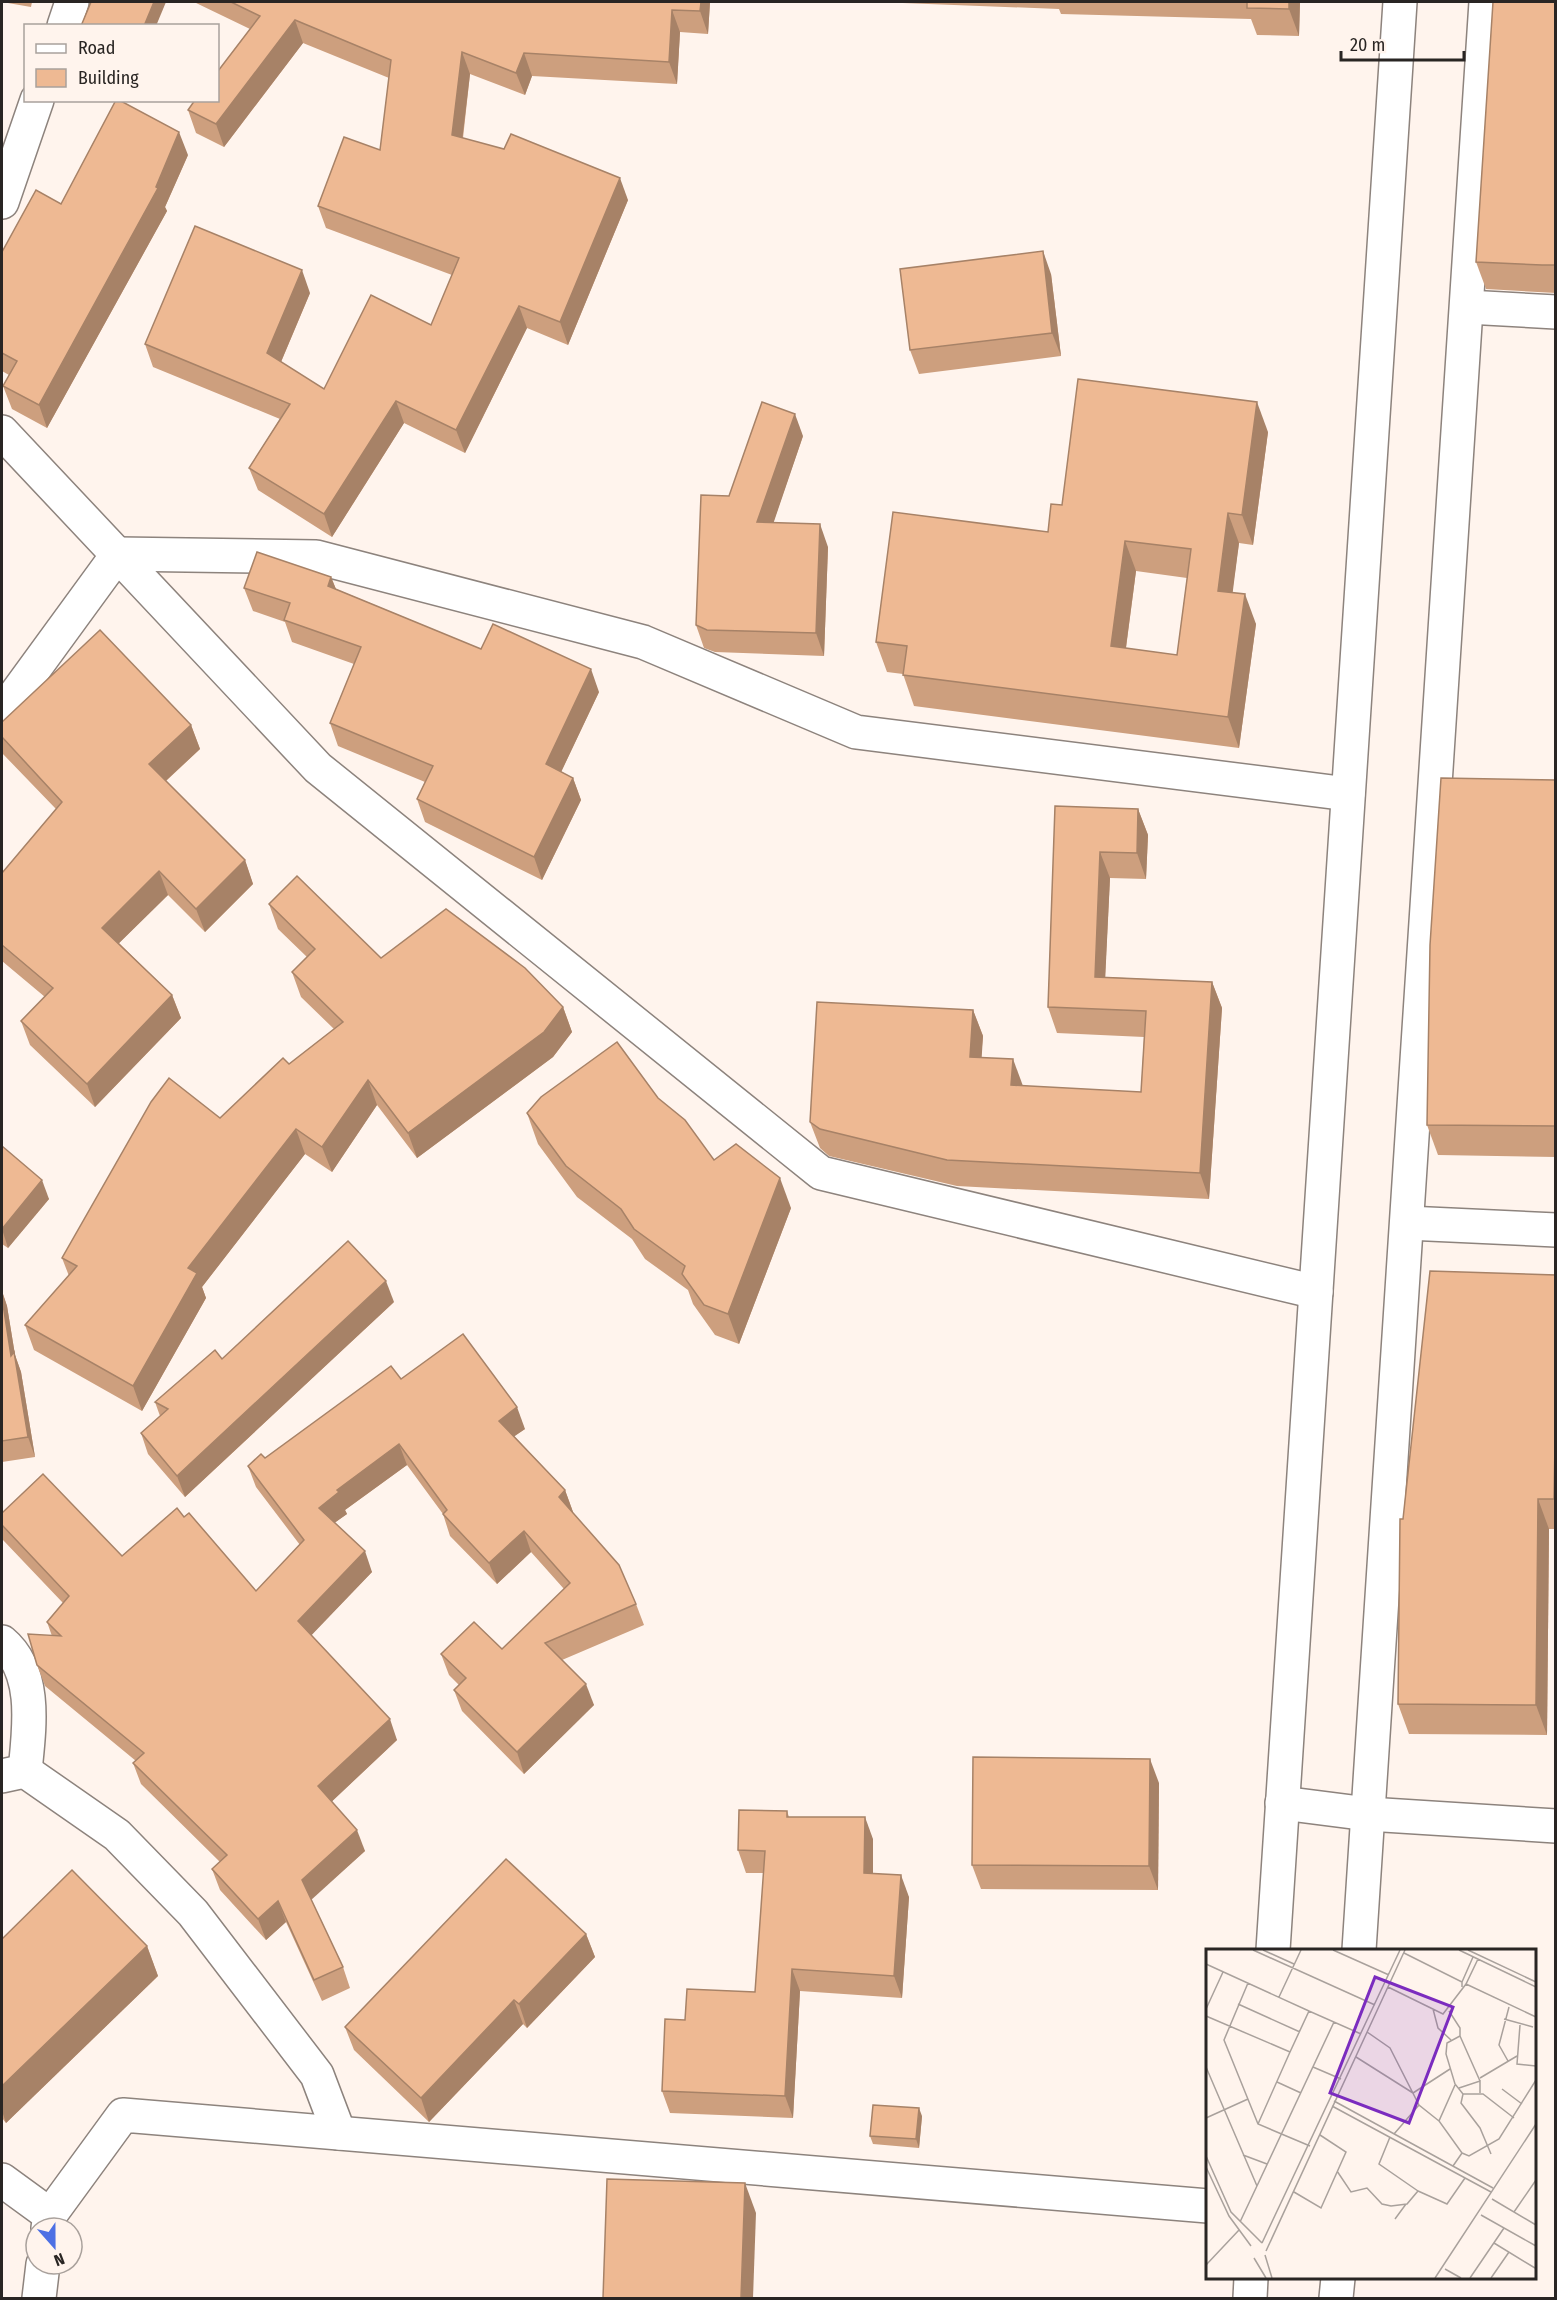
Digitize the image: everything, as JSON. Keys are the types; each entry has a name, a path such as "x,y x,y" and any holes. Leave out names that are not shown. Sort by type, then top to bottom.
{"street":[{"path":"65,24 72,2"},
{"path":"1273,1949 1400,2"},
{"path":"1359,1949 1486,2"},
{"path":"2,202 36,102"},
{"path":"1467,307 1556,312"},
{"path":"2,432 318,768 820,1173 1316,1292"},
{"path":"118,555 316,557 643,642 856,732 1348,794"},
{"path":"2,713 118,555"},
{"path":"1407,1223 1556,1230"},
{"path":"2,1642 20,1666 28,1696 29,1734 13,1774 117,1835 193,1913 317,2075 339,2133"},
{"path":"1282,1803 1368,1814 1556,1826"},
{"path":"52,2216 123,2115 1206,2206"},
{"path":"2,2180 43,2216"},
{"path":"39,2298 42,2276"},
{"path":"1250,2298 1251,2279"},
{"path":"1336,2298 1338,2279"}],"building":[{"path":"91,2 154,2 145,24 82,24"},
{"path":"231,2 701,2 700,11 672,10 669,62 524,53 516,73 462,52 452,135 504,149 511,134 620,178 560,322 519,306 456,430 396,401 324,514 249,468 290,404 145,344 195,226 302,270 267,353 324,389 371,295 431,325 459,258 318,206 344,137 380,150 391,60 295,20 216,124 188,110 194,102 219,102 219,70 260,16"},
{"path":"1247,2 1289,2 1289,9 1247,8"},
{"path":"1493,2 1556,2 1556,265 1476,262"},
{"path":"115,102 123,102 179,132 156,187 158,188 39,405 3,386 17,361 2,353 2,252 36,190 61,204"},
{"path":"1043,251 1052,333 910,350 900,269"},
{"path":"1078,379 1257,402 1242,515 1228,513 1218,591 1245,594 1228,717 903,675 907,646 876,642 893,512 1048,532 1051,504 1062,505","holes":["1125,541 1191,549 1177,655 1111,646"]},
{"path":"762,402 795,414 757,522 820,524 816,633 707,630 696,625 701,495 729,496"},
{"path":"257,552 331,577 328,586 481,649 493,624 591,669 546,764 573,778 534,857 417,799 433,766 330,723 361,647 284,620 290,603 244,588"},
{"path":"100,630 191,725 149,764 245,860 196,909 159,871 102,928 172,995 87,1084 21,1021 53,988 2,945 2,873 62,802 2,737 2,722"},
{"path":"1441,778 1556,780 1556,1126 1427,1125 1430,945"},
{"path":"1055,806 1138,809 1137,853 1100,852 1095,977 1212,982 1200,1173 947,1160 820,1129 810,1122 817,1002 973,1010 970,1057 1013,1059 1011,1085 1141,1092 1146,1011 1048,1007"},
{"path":"297,876 381,958 446,909 525,968 563,1007 544,1032 408,1133 368,1080 322,1147 296,1129 188,1268 197,1273 133,1386 25,1325 77,1266 62,1258 151,1102 169,1078 220,1118 283,1058 289,1064 343,1022 292,972 315,949 269,904"},
{"path":"617,1042 658,1098 685,1120 714,1160 736,1144 780,1178 728,1314 704,1305 682,1274 685,1266 634,1229 621,1209 566,1166 527,1113 541,1097"},
{"path":"2,1146 42,1180 2,1229"},
{"path":"348,1241 386,1281 177,1476 141,1433 168,1409 155,1402 215,1350 222,1359"},
{"path":"1430,1271 1556,1275 1554,1499 1538,1499 1536,1705 1398,1704 1400,1519 1403,1519"},
{"path":"2,1298 11,1356 14,1352 28,1437 2,1441"},
{"path":"463,1334 517,1407 499,1421 565,1490 559,1497 619,1565 636,1604 545,1643 586,1684 517,1752 454,1690 466,1678 441,1654 474,1622 502,1649 570,1583 524,1531 489,1563 443,1514 447,1510 399,1444 337,1490 339,1492 319,1508 365,1551 298,1621 390,1719 318,1786 357,1830 302,1880 343,1967 314,1980 278,1901 258,1919 212,1869 227,1855 133,1763 144,1753 37,1665 28,1634 61,1636 47,1622 69,1596 2,1525 2,1513 43,1474 122,1556 177,1508 184,1517 189,1513 256,1591 304,1540 248,1466 261,1454 265,1458 391,1366 401,1379"},
{"path":"973,1757 1150,1759 1149,1866 972,1865"},
{"path":"739,1810 787,1811 787,1817 865,1817 864,1873 901,1875 894,1976 792,1969 785,2096 662,2091 665,2019 685,2020 687,1989 755,1992 765,1851 738,1850"},
{"path":"506,1859 586,1934 519,2004 514,2000 421,2098 345,2027"},
{"path":"72,1870 147,1946 2,2086 2,1939"},
{"path":"873,2105 919,2108 916,2139 870,2136"},
{"path":"607,2179 745,2183 741,2298 603,2298"}]}
